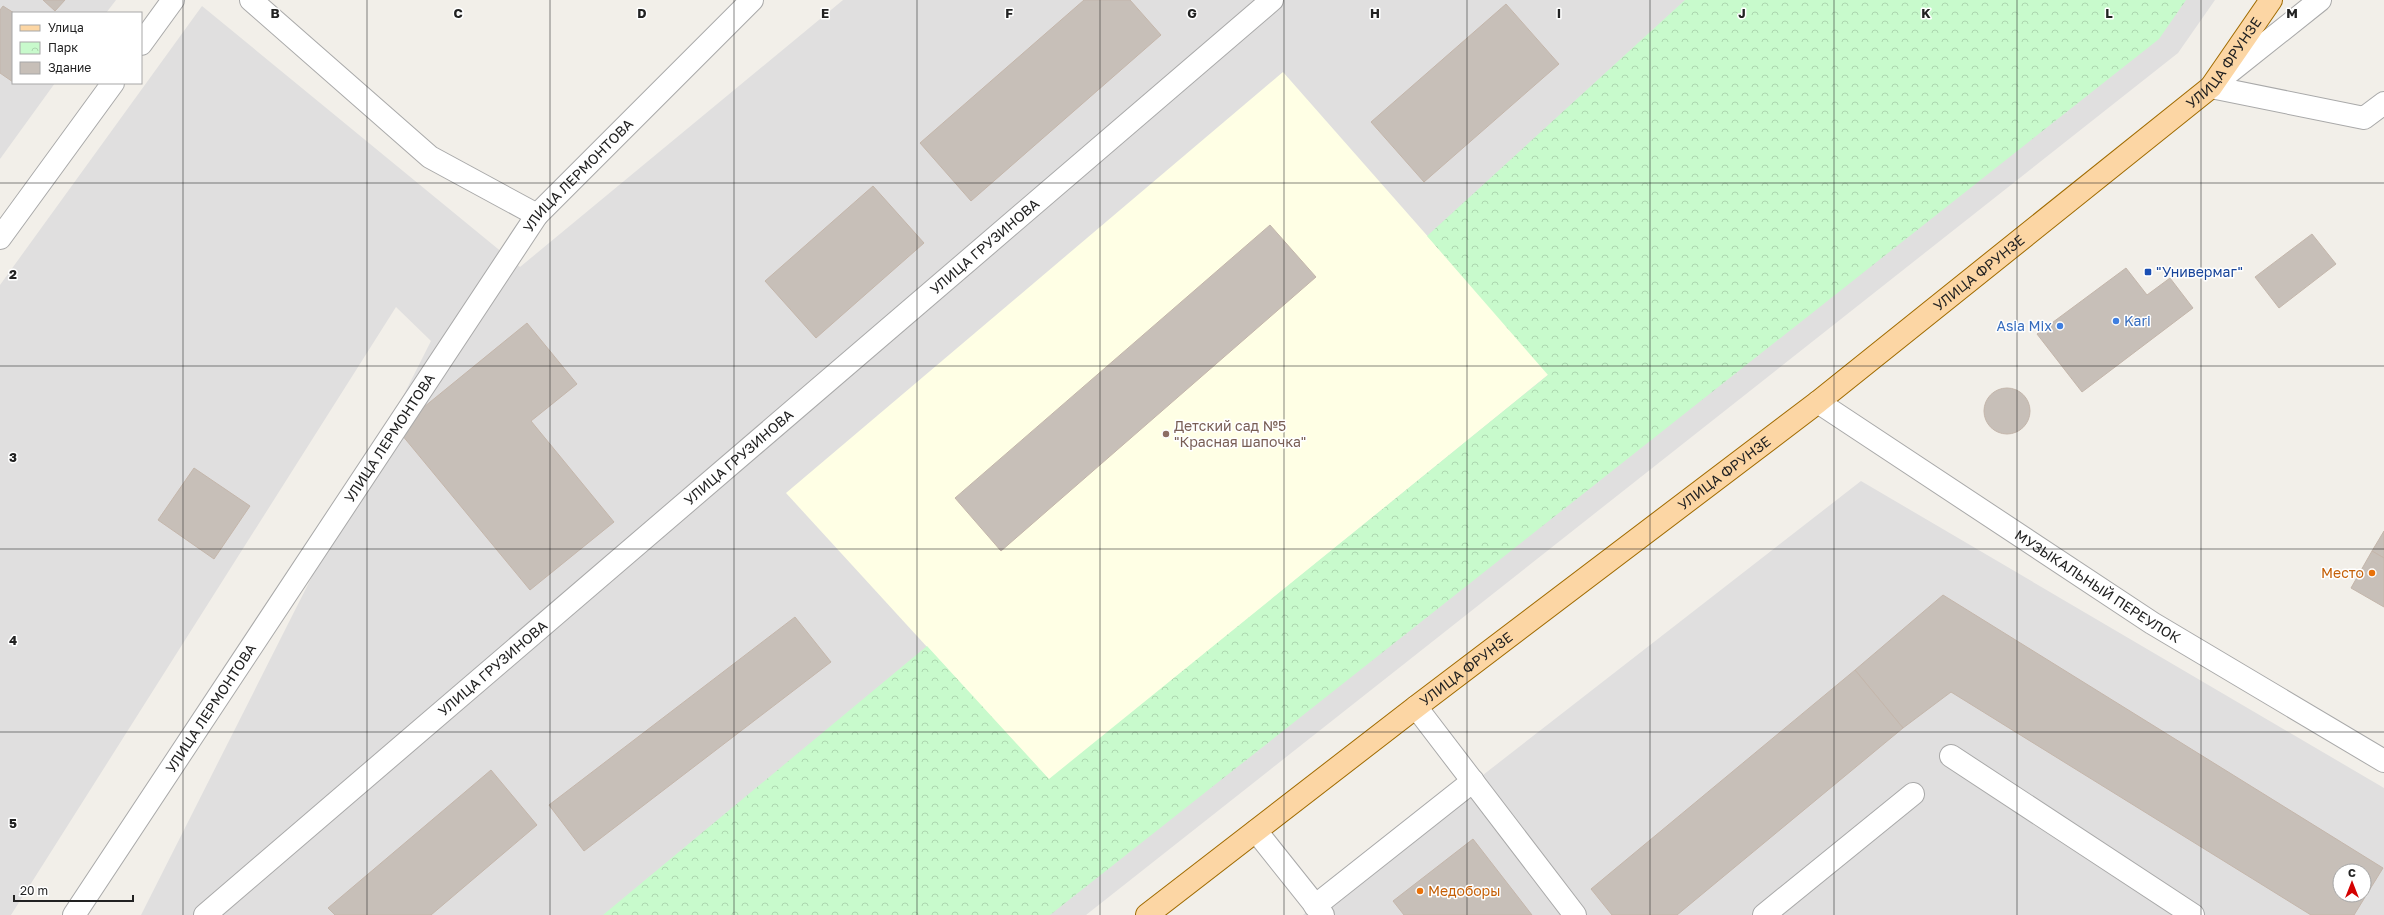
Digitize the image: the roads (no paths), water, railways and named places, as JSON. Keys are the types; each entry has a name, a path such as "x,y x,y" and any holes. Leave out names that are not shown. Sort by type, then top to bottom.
{"main road":[{"name":"УЛИЦА ФРУНЗЕ","path":"1147,915 1416,707 1818,402 2211,87 2271,0"}],"street":[{"path":"142,43 173,0"},
{"path":"250,0 430,157 537,215"},
{"name":"УЛИЦА ЛЕРМОНТОВА","path":"74,915 537,215 752,0"},
{"name":"УЛИЦА ГРУЗИНОВА","path":"205,915 1272,0"},
{"path":"2211,87 2320,0"},
{"path":"0,238 112,84"},
{"path":"2211,87 2364,118 2384,103"},
{"name":"МУЗЫКАЛЬНЫЙ ПЕРЕУЛОК","path":"1818,402 2152,622 2384,761"},
{"path":"1416,707 1575,915"},
{"path":"1951,756 2193,915"},
{"path":"1256,831 1319,910 1472,781"},
{"path":"1764,915 1913,794"}],"place":[{"name":"\"Универмаг\"","path":"2148,272"},
{"name":"Kari","path":"2116,321"},
{"name":"Asia Mix","path":"2060,326"},
{"name":"Детский сад №5 \"Красная шапочка\"","path":"1166,434"},
{"name":"Место","path":"2372,573"},
{"name":"Медоборы","path":"1420,891"}]}
